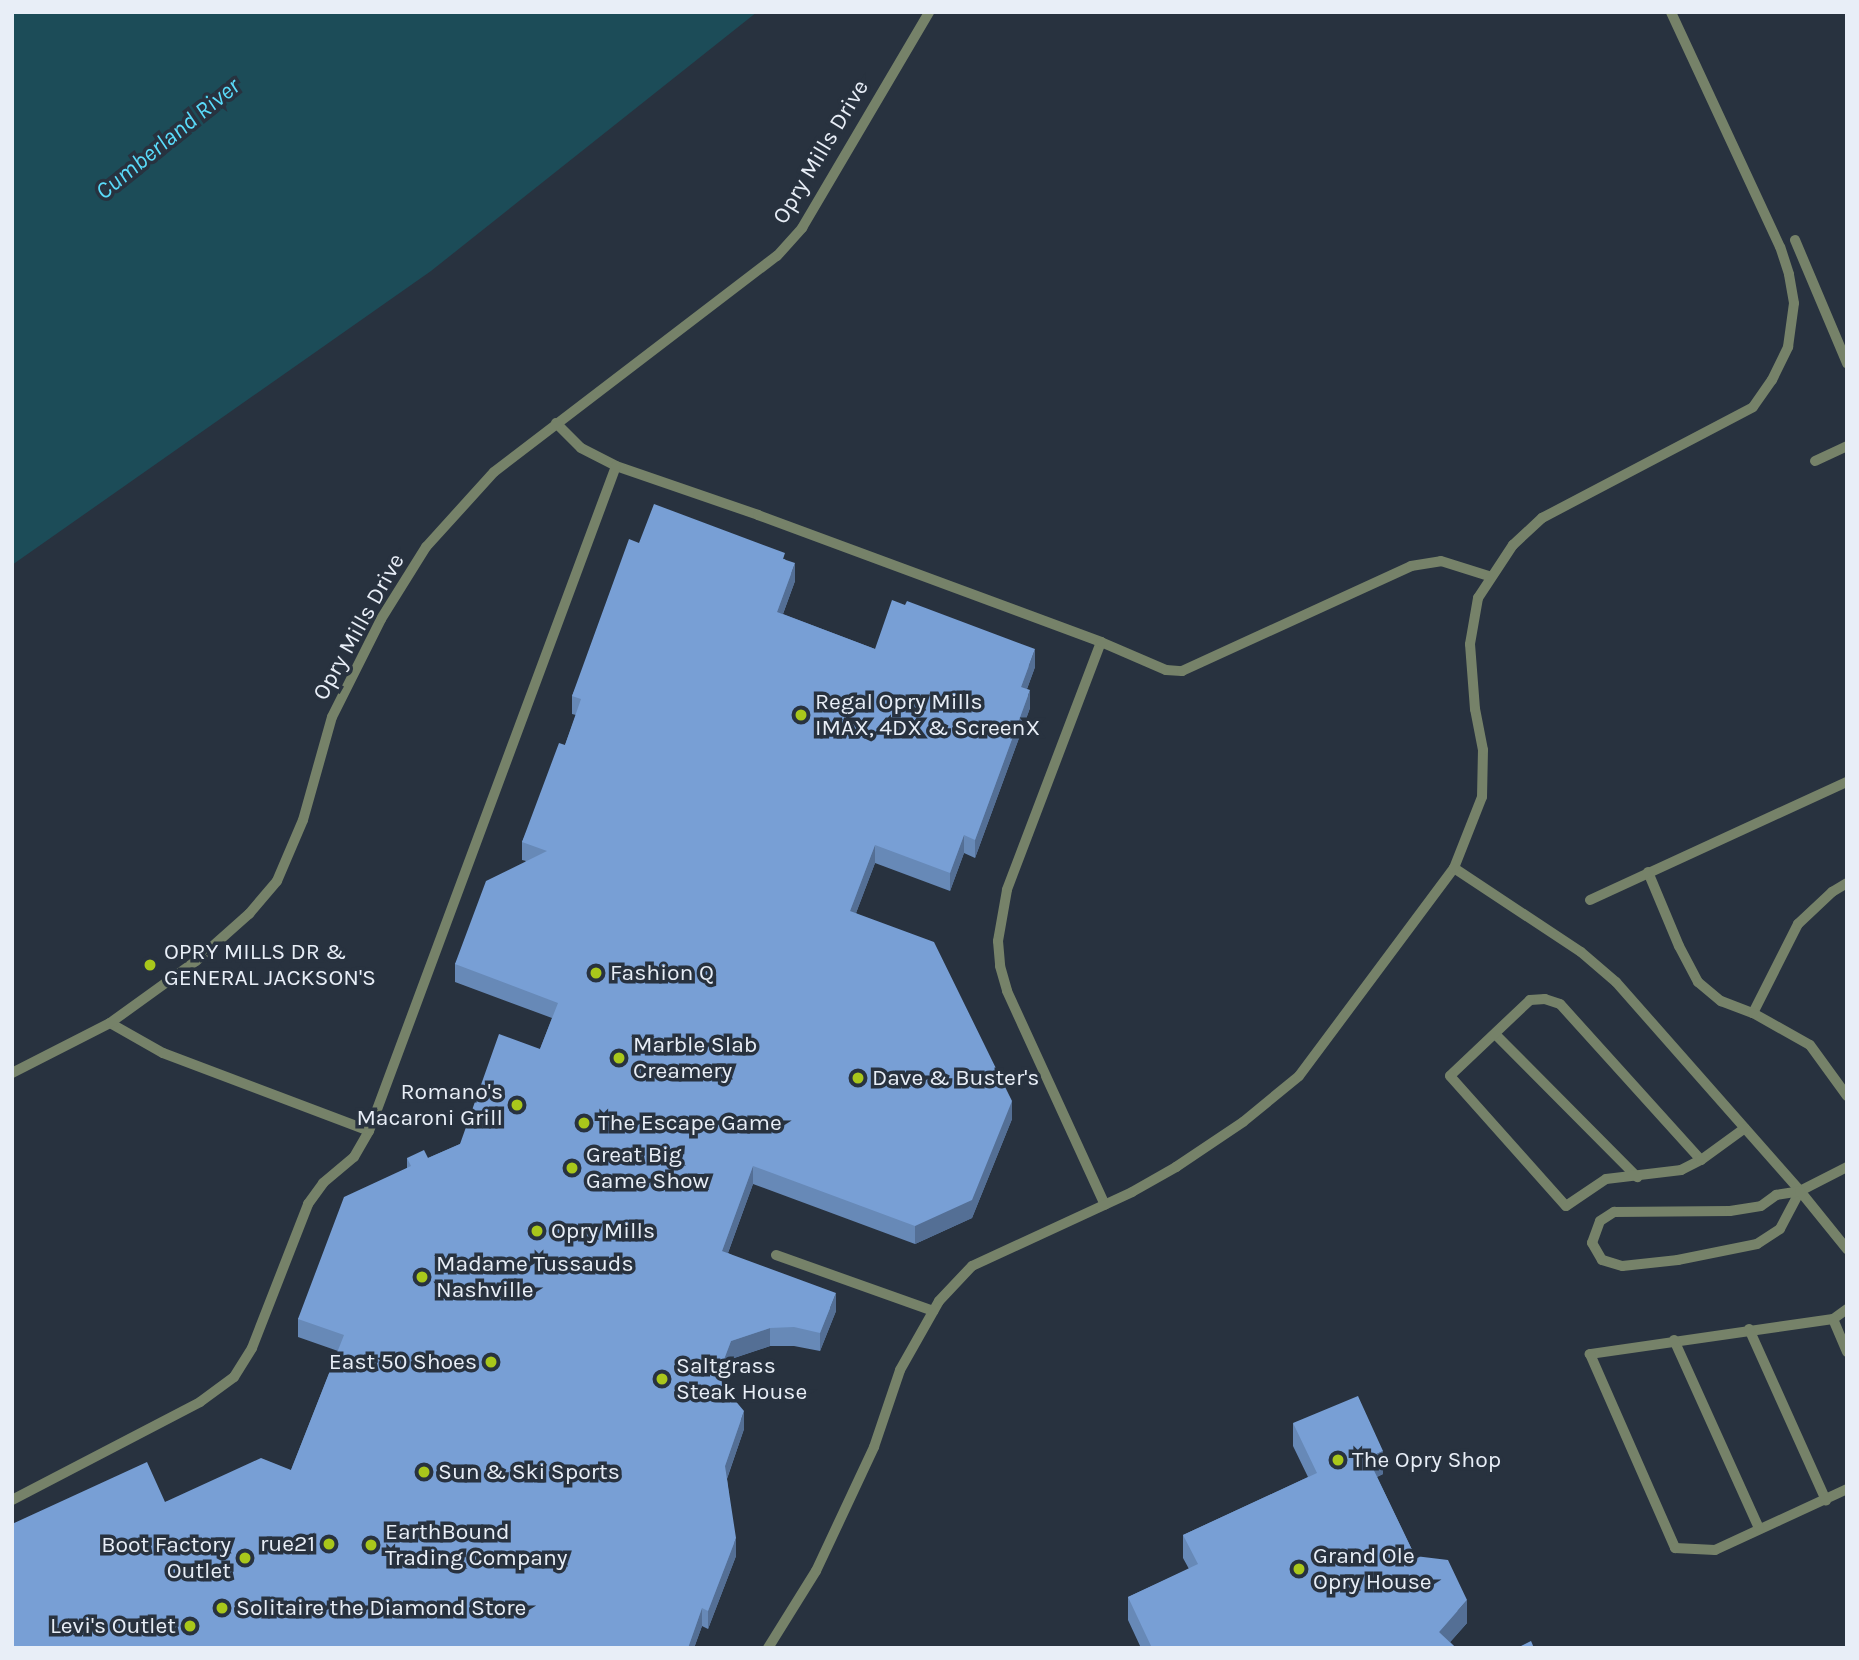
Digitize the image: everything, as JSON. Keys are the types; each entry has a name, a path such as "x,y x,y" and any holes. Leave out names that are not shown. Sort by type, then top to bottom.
{"lane":[{"name":"Opry Mills Drive","path":"12,1073 110,1023 196,961 249,914 277,881 303,820 332,717 405,579 426,547 494,472 777,256 802,228 929,12"},
{"path":"768,1648 816,1571 874,1447 900,1370 933,1311 972,1266 1105,1205 1176,1167 1243,1122 1299,1076 1454,868 1482,797 1483,750 1475,709 1470,644 1478,598 1489,576 1513,545 1542,518 1753,407 1772,380 1788,347 1794,303 1780,247 1671,12"},
{"path":"1796,240 1847,363"},
{"path":"556,423 581,448 616,466 758,515 1101,642 1166,670 1182,671 1411,566 1441,561 1489,576"},
{"path":"1815,461 1847,446"},
{"path":"12,1500 200,1402 234,1377 252,1348 308,1204 323,1183 354,1157 369,1131 616,466"},
{"path":"1101,642 1007,890 998,941 1000,966 1007,991 1105,1205"},
{"path":"1590,900 1847,782"},
{"path":"1454,868 1581,952 1616,982 1847,1248"},
{"path":"1648,873 1679,946 1699,982 1721,1001 1753,1013 1810,1045 1847,1096"},
{"path":"1753,1013 1798,924 1832,892 1847,883"},
{"path":"1701,1160 1560,1004 1545,999 1530,1000 1450,1076 1566,1206 1606,1179 1681,1170 1701,1160 1745,1128"},
{"path":"110,1023 163,1053 369,1131"},
{"path":"1495,1034 1637,1177"},
{"path":"1800,1191 1780,1229 1756,1244 1678,1260 1622,1266 1602,1260 1592,1243 1600,1221 1614,1212 1730,1211 1761,1206 1776,1195 1800,1191 1847,1167"},
{"path":"776,1255 933,1311"},
{"path":"1847,1309 1833,1319 1590,1354 1675,1548 1715,1550 1847,1489"},
{"path":"1833,1319 1847,1352"},
{"path":"1749,1329 1826,1500"},
{"path":"1674,1340 1759,1528"}],"water":[{"name":"Cumberland River","path":"12,12 757,12 431,271 12,565"}],"building":[{"name":"Opry Mills","path":"654,504 785,553 783,559 795,563 777,612 875,649 892,600 905,605 907,601 1035,649 1021,687 1030,690 975,840 964,835 950,873 875,845 850,911 934,942 1012,1101 972,1200 915,1226 753,1166 722,1251 836,1293 820,1333 794,1327 770,1328 731,1341 720,1370 733,1398 744,1411 725,1466 736,1538 708,1611 702,1608 688,1648 12,1648 12,1524 147,1462 165,1502 261,1458 291,1470 344,1335 298,1319 344,1197 411,1166 407,1158 424,1150 428,1158 460,1144 499,1034 540,1049 558,1003 455,964 486,881 547,851 522,842 559,743 565,745 581,699 572,696 629,539 639,543"},
{"name":"Grand Ole Opry House","path":"1358,1396 1383,1451 1368,1458 1415,1556 1448,1560 1467,1600 1439,1632 1456,1648 1152,1648 1128,1597 1198,1564 1183,1535 1317,1473 1293,1423"},
{"path":"1531,1641 1534,1648 1517,1648"}],"place":[{"name":"Regal Opry Mills IMAX, 4DX & ScreenX","path":"801,715"},
{"name":"OPRY MILLS DR & GENERAL JACKSON'S","path":"150,965"},
{"name":"Fashion Q","path":"596,973"},
{"name":"Marble Slab Creamery","path":"619,1058"},
{"name":"Dave & Buster's","path":"858,1078"},
{"name":"Romano's Macaroni Grill","path":"517,1105"},
{"name":"The Escape Game","path":"584,1123"},
{"name":"Great Big Game Show","path":"572,1168"},
{"name":"Opry Mills","path":"537,1231"},
{"name":"Madame Tussauds Nashville","path":"422,1277"},
{"name":"East 50 Shoes","path":"491,1362"},
{"name":"Saltgrass Steak House","path":"662,1379"},
{"name":"The Opry Shop","path":"1338,1460"},
{"name":"Sun & Ski Sports","path":"424,1472"},
{"name":"rue21","path":"329,1544"},
{"name":"EarthBound Trading Company","path":"371,1545"},
{"name":"Boot Factory Outlet","path":"245,1558"},
{"name":"Grand Ole Opry House","path":"1299,1569"},
{"name":"Solitaire the Diamond Store","path":"222,1608"},
{"name":"Levi's Outlet","path":"190,1626"}]}
